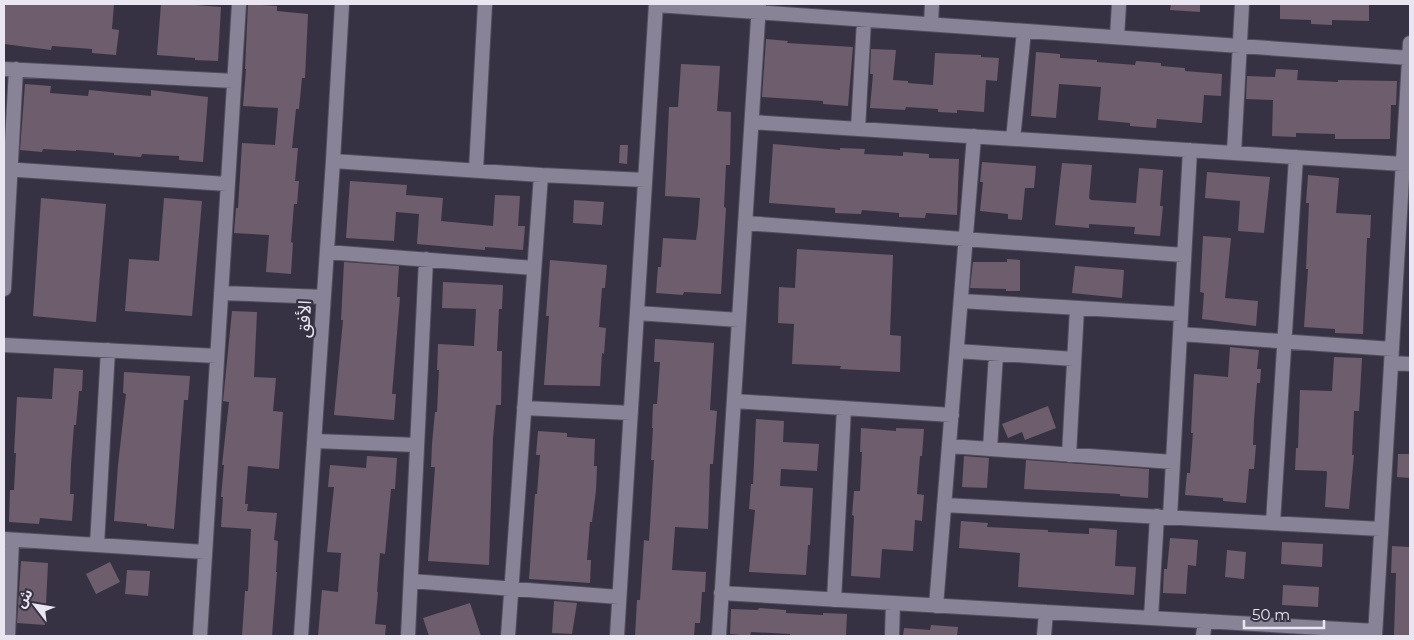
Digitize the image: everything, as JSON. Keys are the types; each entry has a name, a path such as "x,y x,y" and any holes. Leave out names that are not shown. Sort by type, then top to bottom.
{"street":[{"path":"200,636 239,4"},
{"name":"الأفق","path":"301,636 342,4"},
{"path":"476,170 485,4"},
{"path":"931,24 932,4"},
{"path":"1117,38 1120,4"},
{"path":"1234,153 1242,4"},
{"path":"617,636 656,5 759,8 864,20 1410,58"},
{"path":"719,636 759,8"},
{"path":"858,129 864,20"},
{"path":"1013,139 1024,31"},
{"path":"722,593 1204,621 1375,634 1410,43"},
{"path":"4,289 10,69 234,81"},
{"path":"752,122 1403,164"},
{"path":"936,606 974,136"},
{"path":"1151,618 1173,462 1190,150"},
{"path":"1273,523 1296,157"},
{"path":"333,160 541,175 645,180"},
{"path":"7,169 228,184"},
{"path":"508,636 541,175"},
{"path":"745,223 1184,255"},
{"path":"327,252 534,268"},
{"path":"408,636 426,259"},
{"path":"221,293 324,297"},
{"path":"961,301 1181,314"},
{"path":"1069,455 1077,308"},
{"path":"637,313 739,320"},
{"path":"1180,334 1392,349"},
{"path":"4,345 217,356"},
{"path":"97,545 108,350"},
{"path":"957,351 1074,359"},
{"path":"990,449 996,354"},
{"path":"1391,363 1410,364"},
{"path":"734,401 952,415"},
{"path":"524,408 631,413"},
{"path":"834,600 844,408"},
{"path":"314,440 417,445"},
{"path":"949,446 1173,462"},
{"path":"944,505 1382,529"},
{"path":"8,636 8,540 205,552"},
{"path":"411,580 619,597"},
{"path":"892,636 893,603"},
{"path":"1044,636 1046,612"},
{"path":"1203,636 1204,621"}],"building":[{"path":"4,4 114,4 112,29 119,30 116,55 92,53 92,49 52,46 51,50 4,44"},
{"path":"161,4 221,7 218,61 157,55"},
{"path":"248,4 277,6 277,11 308,14 305,78 302,78 299,109 296,109 292,148 298,148 295,181 299,181 297,204 294,204 291,274 266,272 269,235 234,233 236,208 238,208 242,143 275,145 278,108 243,106"},
{"path":"1171,4 1200,4 1200,12 1170,10"},
{"path":"1280,4 1369,4 1369,21 1332,20 1332,25 1311,24 1311,20 1280,19"},
{"path":"766,39 788,41 787,43 853,47 848,106 823,104 823,101 762,97"},
{"path":"871,49 896,50 893,80 933,85 935,53 981,55 981,57 999,58 997,81 986,80 984,112 957,110 957,113 938,112 938,109 906,107 905,110 870,108 873,74 870,74"},
{"path":"1036,52 1060,54 1060,58 1097,60 1097,62 1135,65 1136,61 1161,63 1161,66 1185,68 1185,71 1222,74 1221,96 1204,95 1202,123 1157,119 1156,128 1130,126 1130,123 1098,120 1101,87 1059,84 1056,118 1031,116"},
{"path":"681,64 720,66 717,111 731,112 730,165 726,165 724,207 726,208 721,294 684,292 683,295 656,293 658,267 661,267 663,238 696,240 698,225 700,198 665,196 669,107 678,107"},
{"path":"1276,69 1298,70 1297,80 1338,82 1338,80 1397,81 1396,105 1391,105 1390,139 1335,139 1335,134 1296,133 1296,137 1272,136 1273,100 1246,99 1247,76 1275,77"},
{"path":"25,84 51,86 50,93 88,96 89,90 151,96 151,90 208,97 203,162 179,160 179,156 142,154 141,157 76,150 43,149 42,152 20,150"},
{"path":"773,144 840,150 840,148 865,149 864,154 903,156 903,152 929,154 929,158 959,159 957,215 926,213 925,218 899,217 899,213 862,210 861,214 835,213 835,208 769,203"},
{"path":"620,145 628,145 627,164 619,163"},
{"path":"982,162 1036,166 1034,188 1025,188 1022,220 1008,219 1008,214 980,211 983,182 980,182"},
{"path":"1062,163 1092,165 1089,198 1091,200 1136,203 1139,168 1163,170 1160,206 1163,206 1160,236 1134,234 1135,227 1089,224 1089,228 1055,225"},
{"path":"1207,172 1270,177 1264,233 1238,231 1240,201 1205,198"},
{"path":"1308,175 1339,178 1336,213 1371,215 1370,238 1367,238 1363,334 1335,333 1335,329 1304,327 1308,269 1306,269 1309,203 1306,203"},
{"path":"350,181 407,185 406,195 443,198 441,221 493,226 495,195 520,196 518,226 525,226 523,250 485,247 485,250 417,244 419,214 396,212 394,241 346,238"},
{"path":"41,198 106,204 96,322 33,316"},
{"path":"164,198 202,201 192,316 125,311 129,259 159,261"},
{"path":"574,200 604,202 602,225 573,223"},
{"path":"1203,236 1231,238 1225,298 1258,301 1256,326 1202,319 1204,293 1200,292"},
{"path":"797,249 893,255 890,335 901,336 900,372 840,369 841,366 792,364 794,324 778,323 779,287 795,288"},
{"path":"1007,259 1020,260 1020,291 970,288 973,262 1007,262"},
{"path":"550,260 607,265 605,288 602,288 599,327 606,328 600,386 544,385 549,316 546,316"},
{"path":"344,262 399,266 397,297 400,297 392,394 396,394 394,420 334,415 343,320 341,320"},
{"path":"1075,266 1124,270 1122,298 1072,293"},
{"path":"443,282 503,285 502,309 499,309 497,351 502,351 501,405 496,405 493,438 489,565 428,561 435,467 431,467 435,412 437,412 438,344 474,346 476,309 442,308"},
{"path":"232,311 257,312 254,377 276,378 273,411 283,412 279,469 248,466 245,504 248,504 247,511 277,513 274,540 278,541 277,572 272,636 242,636 245,591 248,591 251,529 221,527 224,465 222,465 229,402 223,401"},
{"path":"655,339 714,343 710,410 717,411 713,464 710,464 708,529 675,527 672,570 706,572 705,592 702,592 700,623 695,623 694,636 635,636 637,600 640,600 644,540 649,541 654,460 651,460 653,404 657,404 660,362 654,362"},
{"path":"1230,347 1259,350 1257,369 1261,369 1260,383 1257,383 1254,420 1253,445 1256,445 1254,469 1249,469 1246,503 1223,501 1223,498 1185,495 1187,473 1190,473 1193,433 1191,433 1194,374 1228,377"},
{"path":"1334,357 1362,358 1359,411 1354,411 1352,455 1354,455 1349,509 1325,507 1326,471 1295,470 1296,448 1298,448 1300,390 1332,391"},
{"path":"54,368 83,370 82,391 79,391 76,425 74,425 71,465 70,494 74,494 72,521 40,518 39,524 9,522 10,490 14,490 17,397 52,399"},
{"path":"124,372 190,376 188,400 184,400 174,529 114,521 126,394 123,393"},
{"path":"1048,406 1056,428 1025,440 1022,432 1008,438 1002,424"},
{"path":"756,419 784,421 783,442 819,444 817,471 781,469 780,486 813,488 810,545 808,545 806,575 749,572 755,510 749,509 751,484 753,484"},
{"path":"861,428 896,431 896,428 924,429 917,494 924,495 922,521 915,520 913,551 882,549 880,578 851,576 854,491 860,491"},
{"path":"538,431 567,433 567,437 595,439 594,466 597,466 596,490 592,522 590,522 587,560 591,560 590,583 529,579 535,494 537,494 540,455 536,455"},
{"path":"1398,454 1410,454 1410,478 1397,477"},
{"path":"367,456 397,458 395,489 391,489 385,554 380,553 377,592 375,624 386,625 385,636 318,636 322,590 338,592 341,553 327,552 334,487 328,487 330,465 366,468"},
{"path":"964,456 989,458 987,488 962,487"},
{"path":"1026,460 1149,469 1148,498 1120,496 1120,494 1024,489"},
{"path":"961,521 988,523 987,527 1048,530 1048,532 1089,534 1089,528 1117,530 1115,566 1136,567 1134,595 1018,587 1020,553 959,548"},
{"path":"1170,538 1198,540 1196,566 1188,565 1186,594 1163,593 1164,569 1167,569"},
{"path":"1282,542 1323,544 1322,567 1281,564"},
{"path":"1392,546 1410,547 1410,636 1394,635 1396,573 1391,573"},
{"path":"1227,550 1246,552 1244,579 1225,577"},
{"path":"21,561 48,563 45,625 17,623"},
{"path":"110,562 120,582 96,594 86,574"},
{"path":"127,570 150,571 148,596 125,594"},
{"path":"1283,585 1319,587 1318,607 1282,605"},
{"path":"554,601 577,603 572,634 552,633"},
{"path":"470,603 481,636 429,636 423,618"},
{"path":"759,608 786,610 786,613 847,614 846,636 790,636 790,634 751,632 750,636 730,634 731,609 758,610"},
{"path":"931,625 958,627 957,636 903,636 904,628 930,630"}]}
